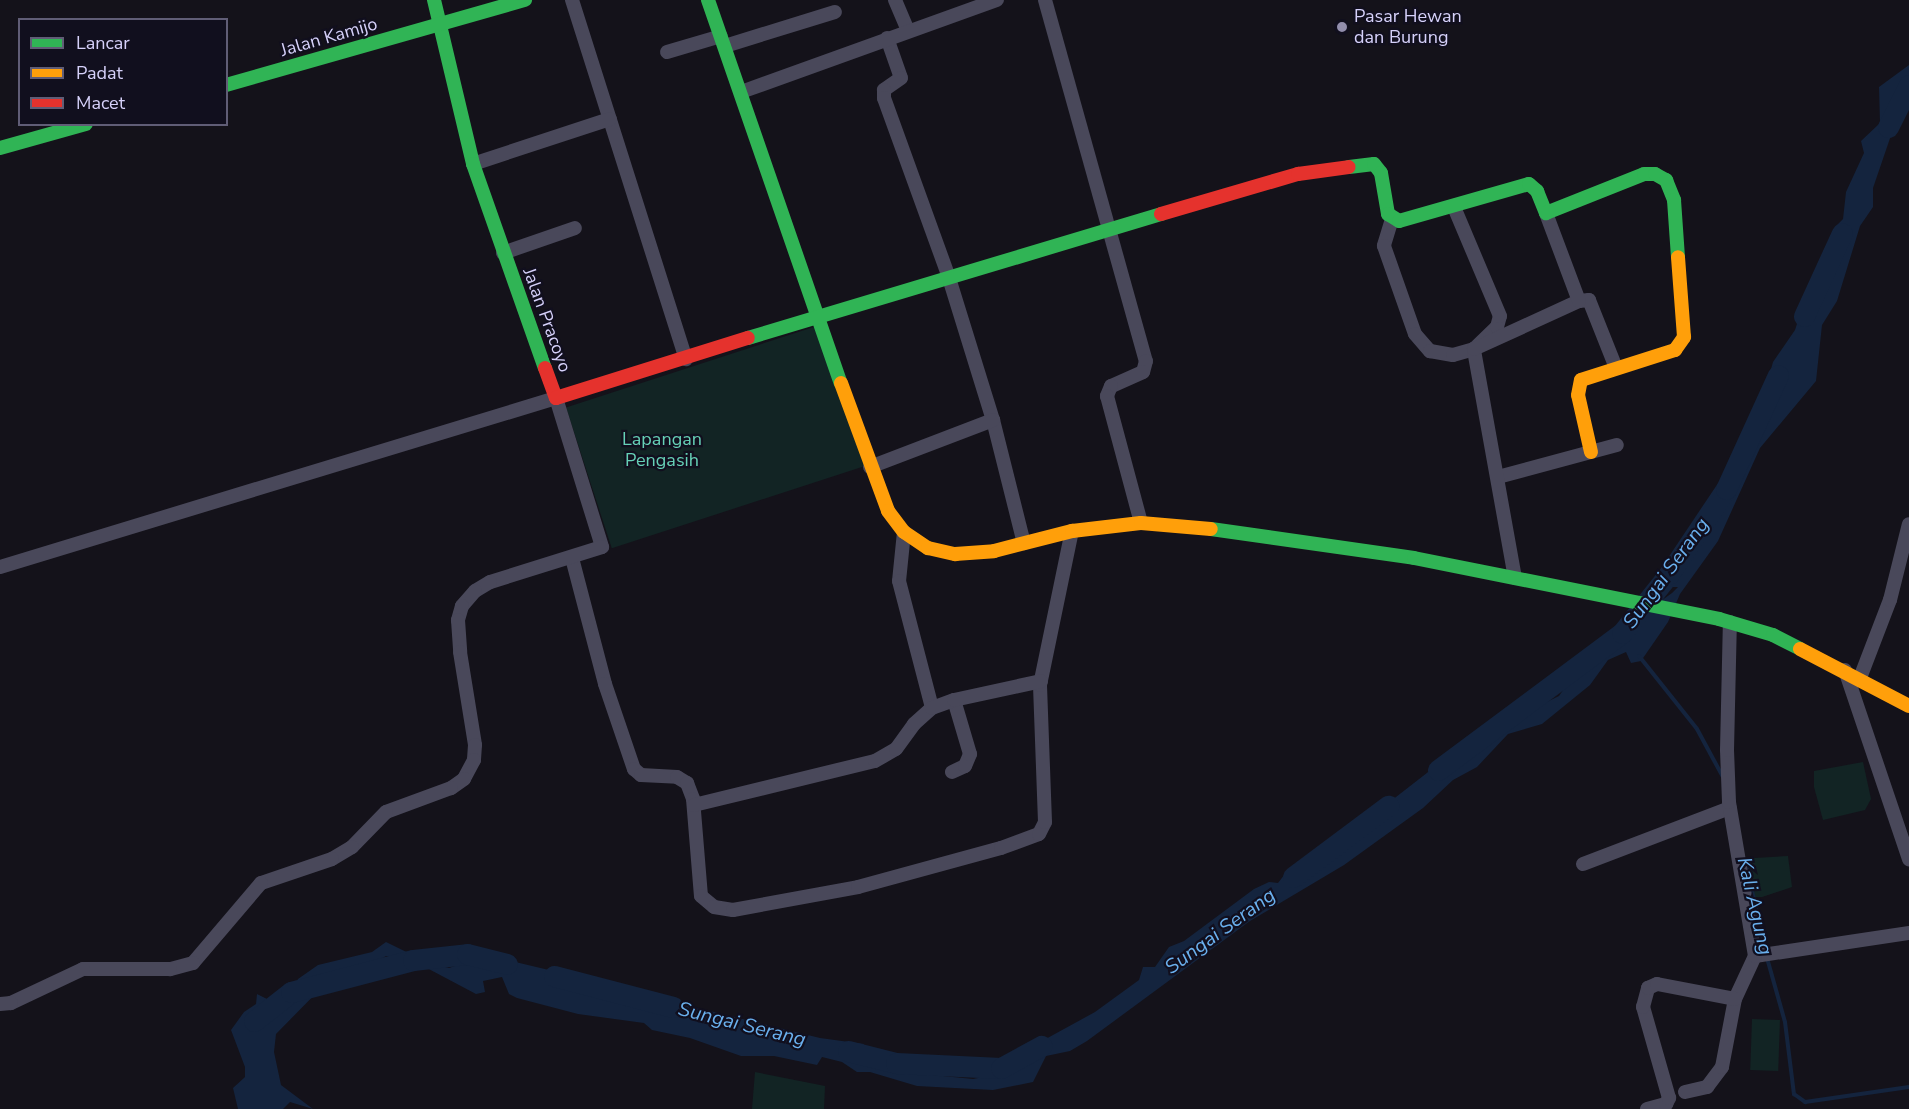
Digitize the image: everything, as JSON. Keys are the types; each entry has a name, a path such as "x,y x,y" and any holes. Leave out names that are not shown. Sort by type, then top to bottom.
{"main road":[{"name":"Jalan Pracoyo","path":"434,0 473,164 556,398 1298,174 1366,163 1374,164 1382,173 1392,219"},
{"name":"Jalan Kamijo","path":"228,84 525,0"},
{"path":"708,0 870,467 888,511 904,532 928,548 955,554 1024,543 1072,531 1141,524 1264,534 1515,578 1725,620 1773,635 1845,670 1909,706"},
{"path":"0,148 79,126"},
{"path":"1392,219 1408,220 1529,184 1537,192 1546,213 1644,174 1655,174 1666,180 1674,200 1684,337 1675,350 1589,376 1577,385 1591,452"}],"street":[{"path":"572,0 686,359"},
{"path":"895,0 908,30"},
{"path":"741,92 908,30 997,0"},
{"path":"1045,0 1146,362 1143,372 1111,386 1107,396 1141,524"},
{"path":"667,52 723,41 835,12"},
{"path":"887,38 901,78 883,93 949,278 993,420 1024,543"},
{"path":"473,164 610,119"},
{"path":"1454,207 1500,316 1497,327 1474,349"},
{"path":"1546,213 1579,301"},
{"path":"1392,219 1384,246 1418,340 1436,353 1453,355 1474,349 1579,301 1589,300 1616,368"},
{"path":"503,253 575,228"},
{"path":"1474,349 1515,578"},
{"path":"0,567 556,398 602,547 490,582 475,591 462,606 458,620 460,652 475,745 474,760 464,779 451,788 386,812 352,847 332,859 299,867 261,883 193,963 170,969 83,969 11,1003 0,1004"},
{"path":"870,467 993,420"},
{"path":"1498,477 1617,445"},
{"path":"1860,678 1890,600 1909,524"},
{"path":"572,558 605,684 634,770 641,775 682,778 694,805 701,896 714,907 733,910 858,887 1024,841 1039,834 1045,822 1041,681 1072,531"},
{"path":"904,532 899,581 933,708"},
{"path":"1685,1092 1707,1087 1716,1079 1722,1067 1736,999 1757,956 1730,805 1725,620"},
{"path":"1845,670 1909,859"},
{"path":"694,805 884,758 933,708 954,700 1041,681"},
{"path":"952,772 964,766 970,754 954,700"},
{"path":"1583,864 1730,805"},
{"path":"1757,956 1909,933"},
{"path":"1647,1109 1666,1104 1669,1098 1643,1007 1648,988 1657,984 1736,999"}],"green space":[{"name":"Lapangan Pengasih","path":"820,325 866,466 612,548 566,408"},
{"path":"1863,762 1871,799 1865,810 1823,820 1814,787 1814,771"},
{"path":"1788,856 1792,887 1762,897 1744,897 1738,859"},
{"path":"1752,1019 1780,1020 1778,1071 1750,1070"},
{"path":"755,1072 825,1086 824,1109 752,1109"}],"water":[{"path":"1909,65 1909,83 1901,89 1899,112 1873,188 1873,207 1860,226 1837,301 1822,325 1816,381 1760,448 1718,541 1680,594 1668,622 1641,661 1631,663 1626,652 1608,660 1590,685 1542,724 1508,734 1477,767 1453,780 1423,808 1344,865 1250,921 1087,1041 1070,1051 1046,1056 1033,1082 993,1090 917,1086 870,1072 857,1072 842,1062 822,1057 817,1065 774,1056 741,1056 690,1038 652,1030 644,1023 578,1014 517,998 509,994 502,977 483,981 485,992 476,994 408,958 386,956 366,968 332,977 276,1034 274,1052 281,1085 313,1109 290,1102 283,1109 238,1109 233,1088 245,1077 245,1067 231,1030 244,1012 256,1004 257,994 277,1004 288,997 298,979 318,965 372,952 386,942 429,963 449,968 486,955 574,976 593,993 637,1000 661,999 820,1038 864,1044 862,1048 893,1071 973,1079 1003,1073 1022,1052 1095,1012 1139,980 1143,967 1155,967 1169,947 1184,941 1254,889 1269,882 1278,883 1288,870 1323,857 1358,834 1369,818 1441,762 1494,739 1528,711 1559,696 1574,674 1601,658 1622,629 1678,587 1672,587 1680,562 1720,502 1723,486 1756,434 1765,409 1766,387 1773,362 1795,330 1808,290 1820,292 1829,272 1836,226 1843,219 1846,192 1864,153 1861,141 1880,123 1879,87"}],"waterway":[{"name":"Sungai Serang","path":"1888,127 1909,85"},
{"name":"Sungai Serang","path":"1804,316 1842,233"},
{"name":"Sungai Serang","path":"1438,770 1622,633 1669,574 1726,489 1778,375"},
{"name":"Kali Agung","path":"1639,656 1697,729 1723,777"},
{"name":"Sungai Serang","path":"1293,877 1388,806"},
{"name":"Kali Agung","path":"1746,865 1766,951"},
{"name":"Sungai Serang","path":"254,1021 291,992 413,960 467,954 507,964"},
{"name":"Kali Agung","path":"1767,958 1785,1022 1794,1094 1805,1102 1909,1087"},
{"name":"Sungai Serang","path":"554,976 673,1007"},
{"name":"Sungai Serang","path":"848,1051 896,1063 1001,1068 1041,1046"}],"traffic: fast":[{"path":"434,0 473,164 545,368"},
{"path":"228,84 525,0"},
{"path":"708,0 841,383"},
{"path":"0,148 79,126"},
{"path":"1349,167 1374,164 1381,173 1388,214 1399,221 1529,184 1537,191 1546,213 1644,174 1655,174 1666,180 1674,200 1678,257"},
{"path":"748,338 1161,214"},
{"path":"1211,529 1414,558 1719,619 1773,635 1800,649"}],"traffic: slow":[{"path":"1591,452 1578,395 1581,380 1675,350 1684,337 1678,257"},
{"path":"841,383 888,511 904,532 928,548 955,554 994,551 1072,531 1141,523 1211,529"},
{"path":"1800,649 1909,706"}],"traffic: jam":[{"path":"1161,214 1298,174 1349,167"},
{"path":"545,368 556,398 748,338"}],"place":[{"name":"Pasar Hewan dan Burung","path":"1342,27"}]}
